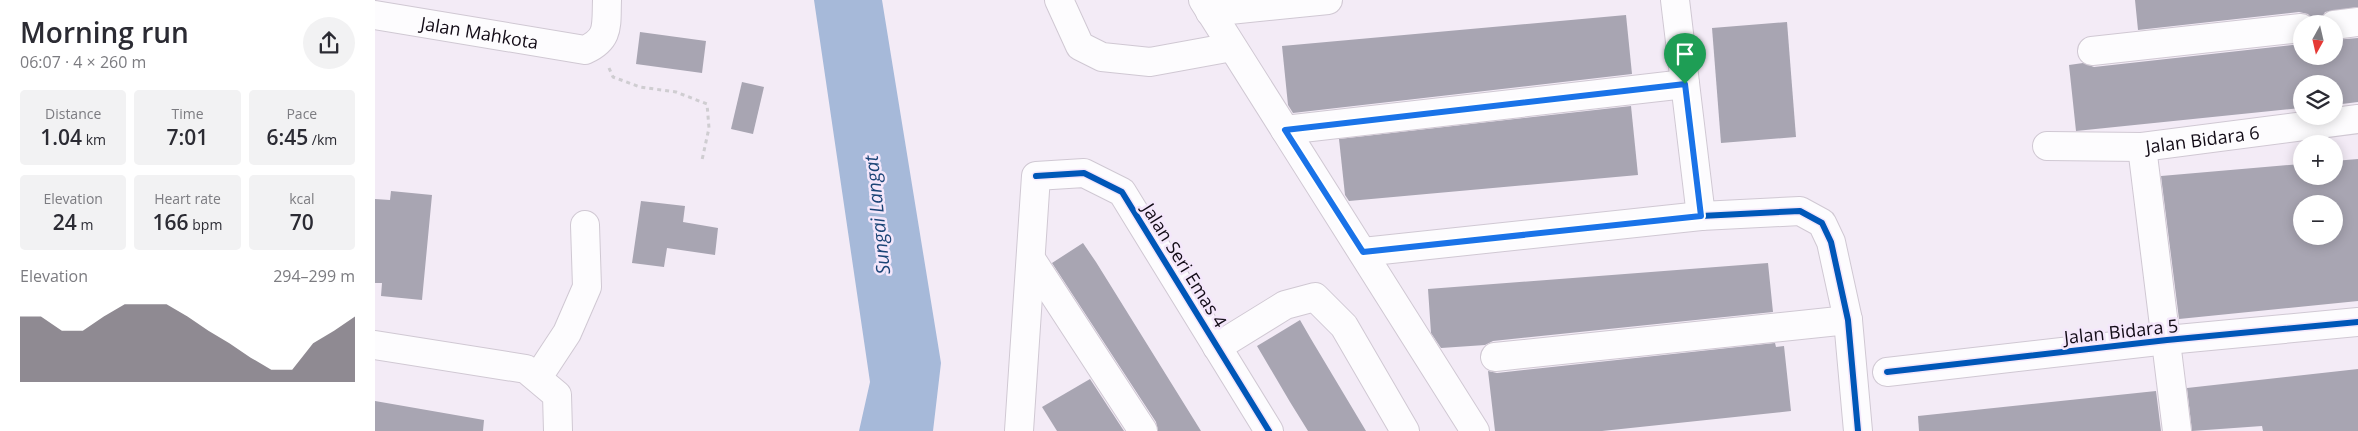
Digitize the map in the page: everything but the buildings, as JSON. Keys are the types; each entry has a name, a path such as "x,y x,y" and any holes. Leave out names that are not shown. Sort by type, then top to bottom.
{"street":[{"path":"591,47 605,33 607,0"},
{"path":"1059,0 1080,46 1102,57 1150,62 1232,47"},
{"path":"1328,0 1206,6 1475,431"},
{"path":"1675,0 1701,216"},
{"name":"Jalan Mahkota","path":"375,15 591,47"},
{"path":"2343,24 2358,22"},
{"path":"2092,51 2293,29"},
{"path":"1285,130 1685,84"},
{"name":"Jalan Bidara 6","path":"2047,146 2142,147 2358,119"},
{"path":"2142,147 2177,431"},
{"name":"Jalan Seri Emas 4","path":"1031,259 1036,176 1084,173 1122,192 1269,431"},
{"path":"1363,252 1701,216 1800,211 1821,223 1831,242 1848,320 1858,431"},
{"path":"538,377 567,333 587,287 585,225"},
{"path":"1019,431 1031,259"},
{"path":"1031,259 1143,431"},
{"path":"1217,347 1285,305 1315,297 1344,326 1405,431"},
{"path":"1495,357 1848,320"},
{"name":"Jalan Bidara 5","path":"1887,372 2167,340 2358,322"},
{"path":"375,345 526,369 538,377 557,395 558,431"}],"path":[{"path":"591,47 613,77 640,87 676,92 707,104 709,128 702,160"}],"water":[{"name":"Sungai Langat","path":"814,0 882,0 941,363 933,431 859,431 870,382"}],"cycle path":[{"path":"1036,176 1084,173 1122,192 1269,431"},
{"path":"1363,252 1701,216 1800,211 1822,223 1831,242 1848,320 1858,431"},
{"path":"1887,372 2167,340 2358,322"}],"route":[{"path":"1685,84 1701,216 1363,252 1285,130 1685,84"}]}
